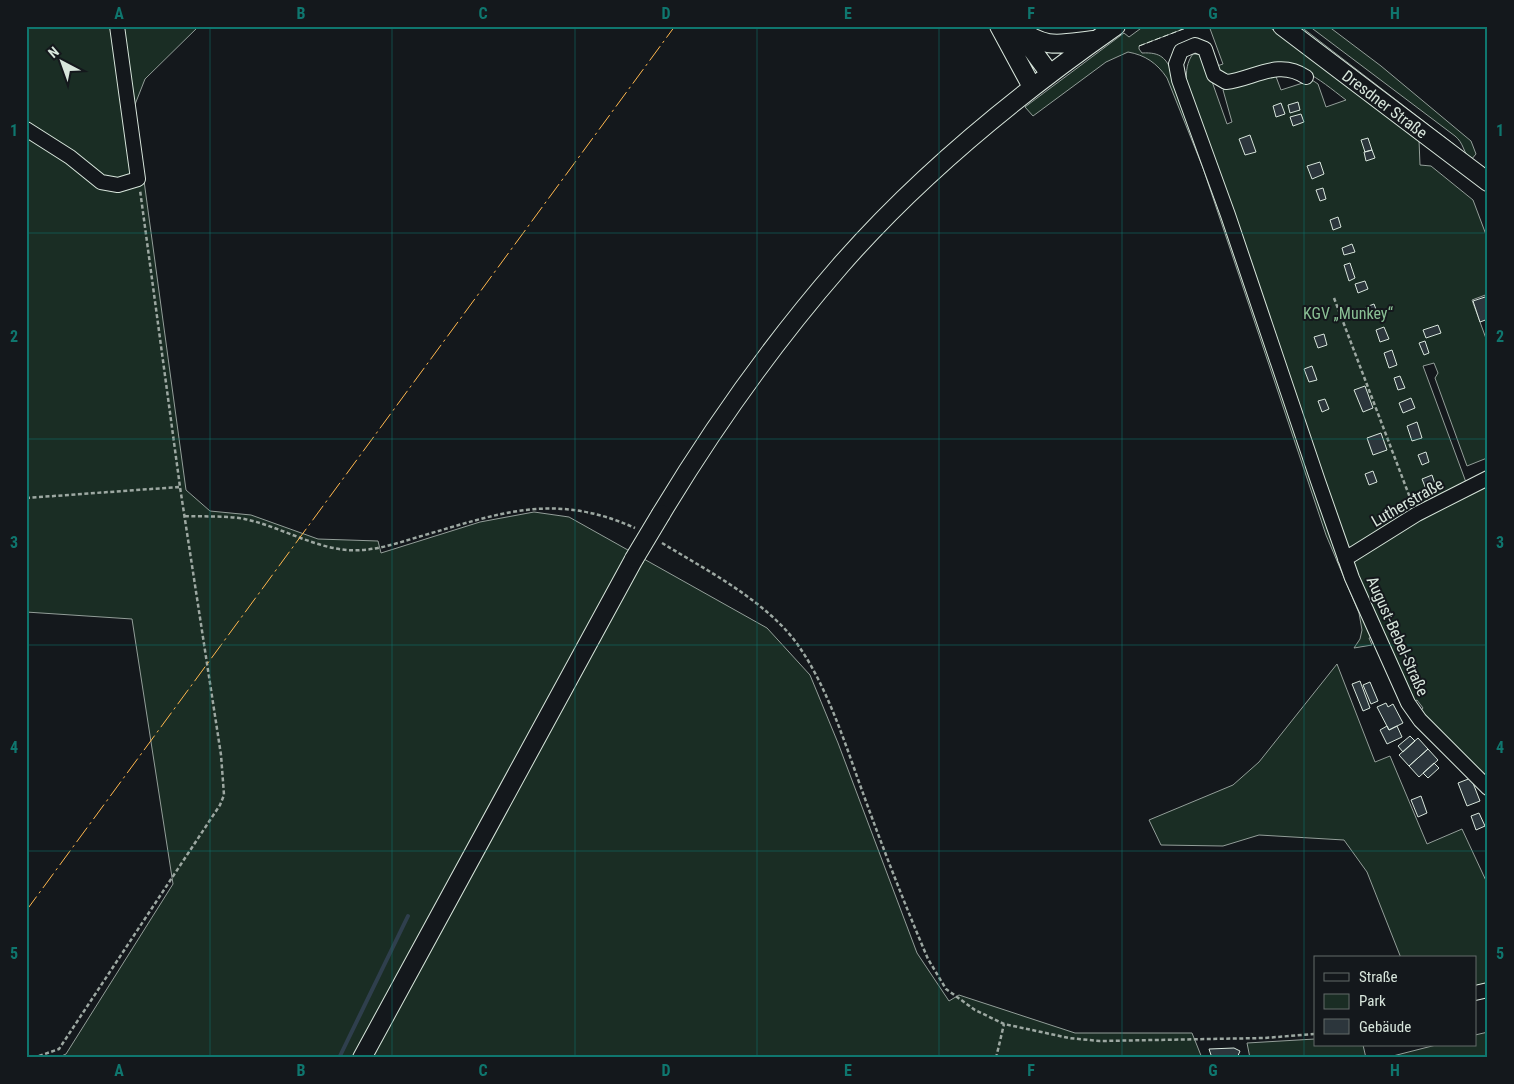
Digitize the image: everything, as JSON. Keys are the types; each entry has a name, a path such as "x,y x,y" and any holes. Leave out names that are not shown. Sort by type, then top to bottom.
{"main road":[{"path":"999,26 1032,87"},
{"path":"1016,26 1050,74"},
{"path":"1016,26 1031,38 1052,45 1097,39"},
{"path":"362,1058 634,559 724,415 769,354 841,265 946,160 1032,87 1116,26"},
{"name":"Dresdner Straße","path":"1282,26 1488,182"}],"street":[{"path":"26,129 70,156 101,182 118,186 138,179 117,26"},
{"name":"August-Bebel-Straße","path":"1306,77 1292,70 1279,68 1226,82 1214,74 1205,49 1195,45 1181,50 1176,64 1190,112 1228,215 1345,559 1408,704 1420,720 1488,788"},
{"name":"Lutherstraße","path":"1345,559 1417,514 1488,478"}],"path":[{"path":"26,1057 39,1056 59,1049 220,805 224,796 221,755 180,487 138,179"},
{"path":"1334,298 1417,514"},
{"path":"26,498 180,487"},
{"path":"185,516 247,520 314,543 348,550 383,547 480,518 533,508 564,508"},
{"path":"733,587 768,613 783,627 808,661 852,763 915,928 938,977 954,997 1004,1024 1069,1038 1100,1041 1264,1038 1314,1034"},
{"path":"996,1058 1004,1024"}],"green space":[{"path":"26,26 199,26 145,79 134,107 186,490 210,511 251,515 318,539 378,541 381,553 480,522 534,512 569,517 767,628 810,675 838,743 917,953 949,1001 959,995 1075,1033 1192,1033 1202,1058 57,1058 66,1054 173,884 132,619 26,612"},
{"path":"1144,26 1191,26 1139,46 1139,49 1142,53 1162,57 1173,74 1375,636 1369,638 1372,645 1354,648 1360,639 1362,630 1359,613 1326,535 1203,168 1167,78 1150,61 1140,55 1128,52 1106,62 1033,116 1025,107 1124,33 1129,37"},
{"name":"KGV „Munkey“","path":"1209,26 1268,26 1419,140 1420,165 1431,166 1473,200 1488,240 1488,294 1472,300 1488,344 1488,460 1487,458 1467,466 1435,378 1438,373 1434,363 1423,366 1467,485 1422,506 1352,550 1347,551 1344,546 1193,109 1187,82 1187,67 1193,54 1201,54 1203,56 1227,124 1232,122 1223,90 1268,72 1275,74 1281,90 1312,80 1318,84 1326,107 1346,100 1326,84 1306,72 1296,69 1285,67 1272,68 1236,78 1221,77 1214,67 1223,64"},
{"path":"1294,26 1300,26 1456,146 1454,148"},
{"path":"1309,26 1328,26 1381,66 1471,141 1476,154 1471,160 1455,136"},
{"path":"1488,483 1488,776 1483,778 1419,713 1423,708 1417,700 1411,703 1352,565 1356,558 1419,517"},
{"path":"1337,664 1375,762 1390,756 1427,844 1462,829 1488,885 1488,990 1476,993 1476,956 1400,956 1367,872 1344,840 1259,835 1223,846 1161,845 1149,820 1233,785 1259,762"},
{"path":"1488,1032 1488,1058 1385,1058 1432,1046 1476,1046 1476,1035"},
{"path":"1314,1039 1314,1046 1363,1046 1366,1058 1250,1058 1247,1043"}],"building":[{"path":"1298,102 1300,110 1290,113 1288,105"},
{"path":"1281,103 1285,114 1276,117 1273,106"},
{"path":"1301,114 1304,122 1293,126 1290,117"},
{"path":"1250,135 1256,152 1245,155 1239,139"},
{"path":"1368,138 1372,150 1365,152 1361,140"},
{"path":"1372,150 1375,158 1366,161 1364,152"},
{"path":"1320,162 1324,174 1312,179 1307,166"},
{"path":"1323,188 1326,199 1320,201 1316,190"},
{"path":"1338,217 1341,227 1333,230 1330,220"},
{"path":"1352,244 1355,252 1344,255 1342,248"},
{"path":"1350,263 1355,278 1349,281 1344,265"},
{"path":"1365,281 1368,289 1358,293 1355,284"},
{"path":"1488,296 1488,319 1480,322 1473,301"},
{"path":"1374,304 1377,312 1370,315 1366,307"},
{"path":"1438,325 1441,333 1426,338 1423,330"},
{"path":"1384,327 1389,339 1380,342 1376,330"},
{"path":"1324,334 1327,345 1318,348 1314,337"},
{"path":"1425,341 1429,353 1424,355 1419,343"},
{"path":"1392,350 1397,365 1389,368 1384,353"},
{"path":"1312,366 1317,380 1309,382 1304,369"},
{"path":"1400,376 1405,388 1398,390 1394,378"},
{"path":"1365,386 1373,408 1363,412 1354,390"},
{"path":"1411,398 1415,408 1403,413 1399,403"},
{"path":"1325,399 1329,409 1322,412 1318,401"},
{"path":"1417,422 1422,438 1412,441 1407,426"},
{"path":"1381,433 1387,450 1373,455 1367,438"},
{"path":"1426,452 1429,462 1422,465 1418,455"},
{"path":"1373,471 1377,482 1369,485 1365,474"},
{"path":"1432,475 1437,490 1428,494 1422,479"},
{"path":"1360,681 1370,708 1363,711 1352,684"},
{"path":"1370,682 1378,701 1371,704 1363,685"},
{"path":"1386,703 1388,707 1393,704 1403,723 1389,730 1377,707"},
{"path":"1387,726 1389,730 1397,726 1402,737 1387,744 1380,730"},
{"path":"1410,736 1415,741 1403,752 1398,746"},
{"path":"1418,738 1428,749 1409,766 1399,755"},
{"path":"1428,749 1438,760 1419,777 1409,766"},
{"path":"1434,763 1439,768 1428,778 1423,773"},
{"path":"1471,778 1480,801 1467,806 1458,783"},
{"path":"1421,796 1427,813 1418,817 1411,800"},
{"path":"1479,813 1485,826 1476,830 1471,816"},
{"path":"1234,1048 1240,1051 1237,1058 1212,1058 1209,1049"}],"waterway":[{"path":"339,1058 408,916"}],"fence":[{"path":"1139,46 1191,26"}],"power":[{"path":"26,911 675,26"}]}
